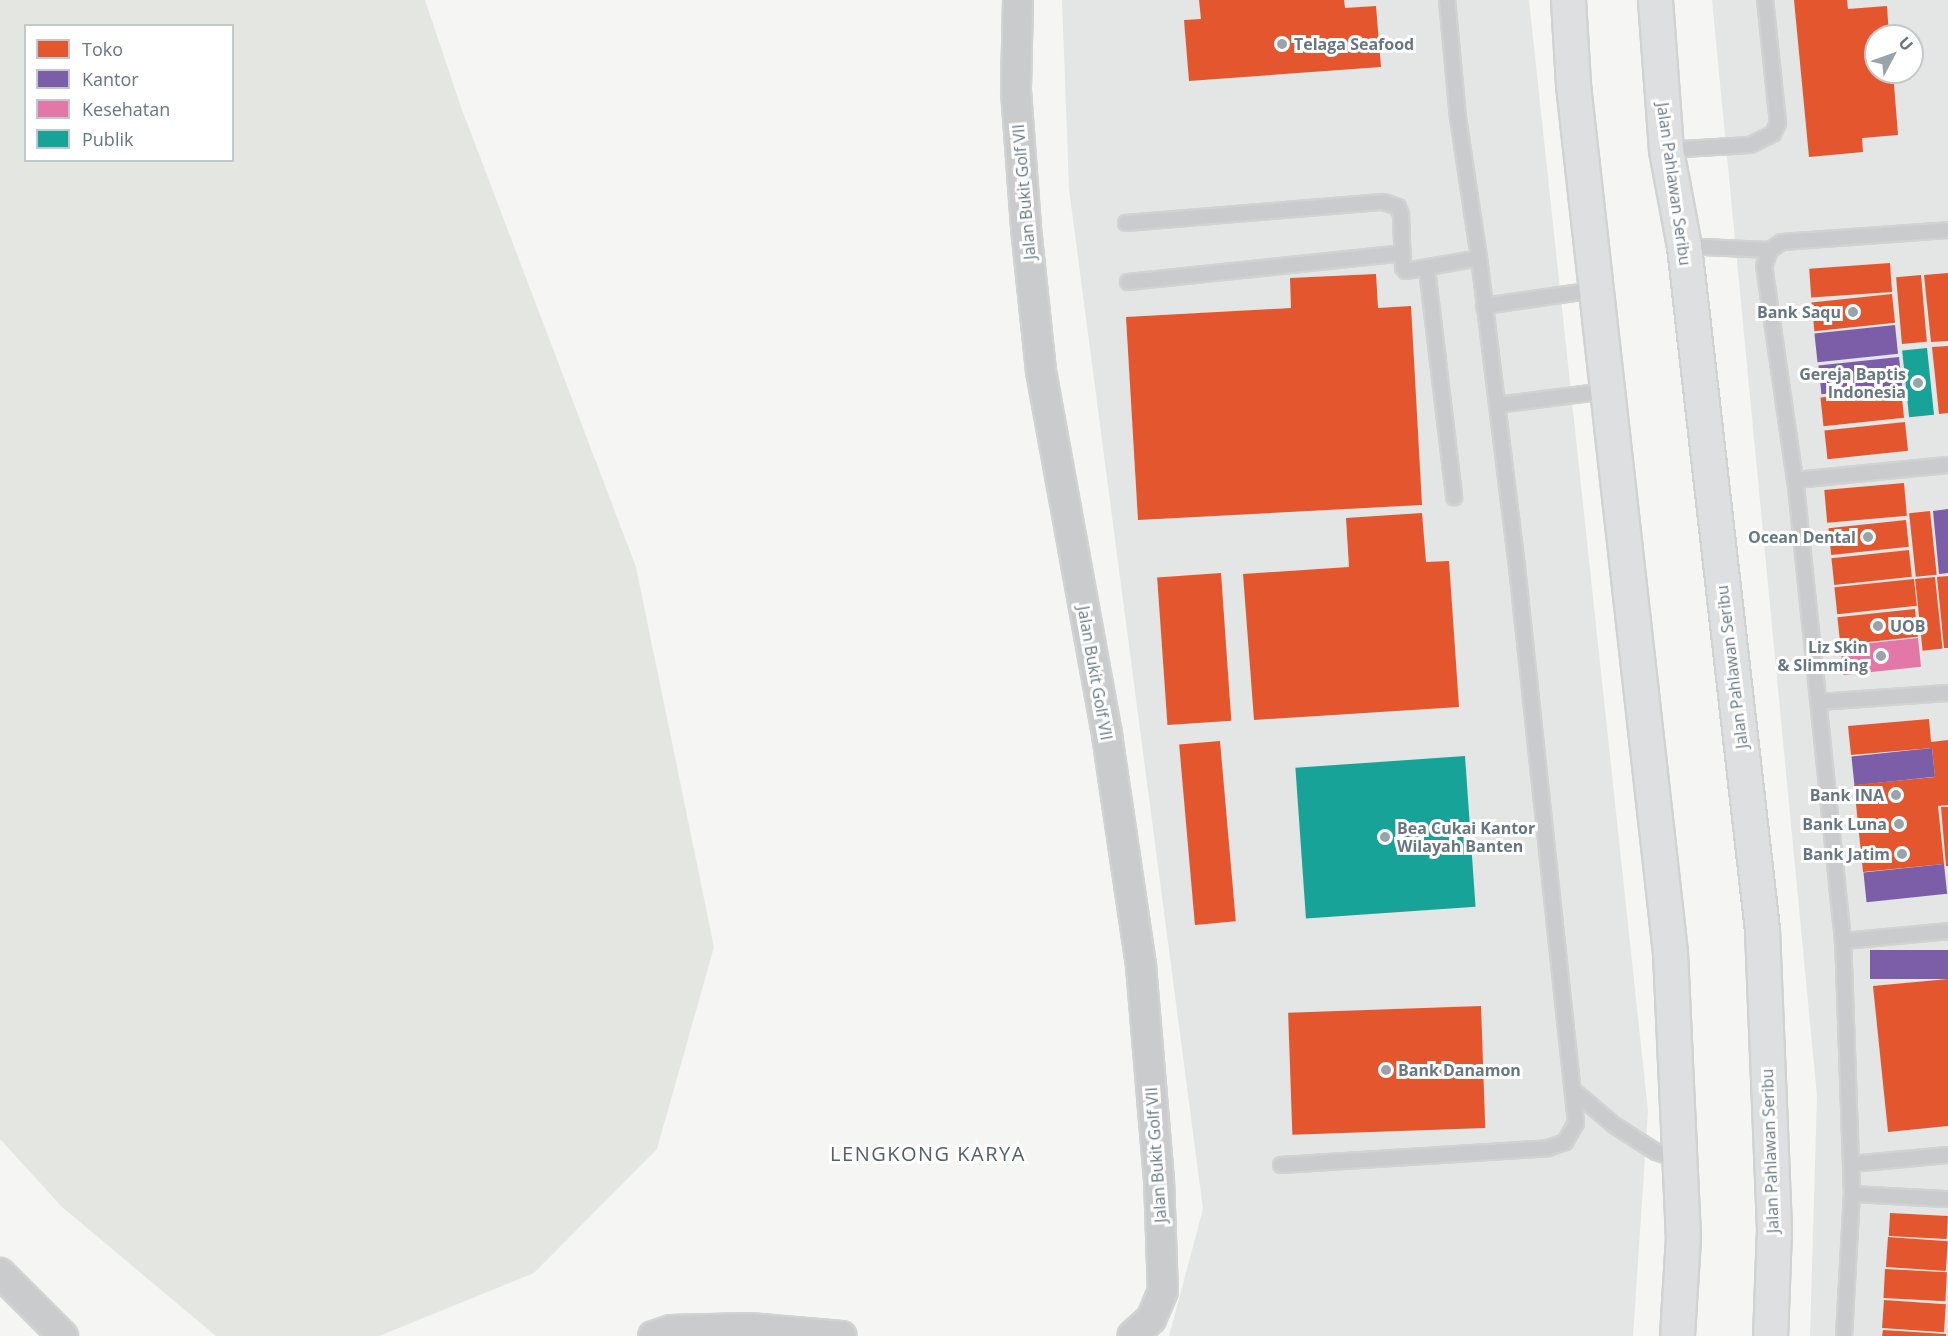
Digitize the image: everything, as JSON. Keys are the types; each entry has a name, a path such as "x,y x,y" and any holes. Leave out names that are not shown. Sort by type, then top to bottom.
{"main road":[{"path":"1568,0 1573,85 1670,952 1683,1237 1677,1336"},
{"name":"Jalan Pahlawan Seribu","path":"1655,0 1666,150 1683,246 1762,930 1773,1229 1770,1336"}],"street":[{"name":"Jalan Bukit Golf VII","path":"1018,0 1016,91 1026,228 1041,371 1107,735 1143,990 1159,1179 1163,1291 1151,1319 1132,1336"},
{"path":"0,1273 63,1336"},
{"path":"653,1336 671,1330 749,1328 842,1336"}],"lane":[{"path":"1281,1165 1548,1148 1565,1142 1576,1123 1497,405 1479,258 1458,118 1447,0"},
{"path":"1666,150 1750,145 1773,134 1778,123 1765,0"},
{"path":"1126,223 1383,202 1398,207 1401,215 1403,268 1407,271 1479,258"},
{"path":"1844,1336 1852,1194 1843,940 1795,480 1764,266 1770,250 1782,242 1948,230"},
{"path":"1683,246 1770,250"},
{"path":"1128,282 1402,253"},
{"path":"1427,269 1454,497"},
{"path":"1484,306 1595,290"},
{"path":"1497,405 1607,391"},
{"path":"1795,480 1948,465"},
{"path":"1818,702 1948,693"},
{"path":"1843,940 1948,931"},
{"path":"1574,1091 1614,1125 1656,1152 1680,1161"},
{"path":"1851,1164 1948,1155"},
{"path":"1852,1194 1948,1199"}],"shaded area":[{"path":"0,0 425,0 461,107 636,567 714,947 657,1149 534,1273 379,1336 216,1336 62,1207 0,1139"},
{"path":"1062,0 1529,0 1648,1111 1633,1336 1169,1336 1203,1209 1069,189"},
{"path":"1712,0 1948,0 1948,1336 1810,1336 1817,1096"}],"building: Toko":[{"name":"Telaga Seafood","path":"1199,0 1344,0 1345,8 1376,6 1381,67 1189,81 1184,20 1201,19"},
{"path":"1794,0 1847,0 1848,9 1887,6 1888,24 1864,24 1864,84 1894,84 1898,135 1862,138 1863,152 1809,157"},
{"name":"Bank Saqu","path":"1890,263 1892,292 1811,298 1809,269"},
{"path":"1948,273 1948,341 1931,342 1924,275"},
{"path":"1376,274 1378,308 1411,306 1422,505 1138,520 1126,317 1291,308 1290,278"},
{"path":"1921,275 1927,342 1902,344 1896,277"},
{"name":"Bank Saqu","path":"1892,294 1895,323 1814,331 1811,302"},
{"path":"1948,346 1948,413 1939,414 1932,347"},
{"path":"1901,389 1904,418 1823,426 1820,397"},
{"path":"1905,422 1908,451 1827,459 1824,430"},
{"path":"1904,483 1907,516 1827,523 1824,490"},
{"path":"1930,511 1937,575 1916,577 1909,513"},
{"path":"1422,513 1426,562 1449,561 1459,707 1254,720 1243,574 1349,567 1346,518"},
{"name":"Ocean Dental","path":"1906,520 1909,547 1831,555 1828,528"},
{"path":"1909,550 1912,577 1834,585 1831,558"},
{"path":"1221,573 1231,721 1167,725 1157,577"},
{"path":"1948,576 1948,648 1944,648 1937,577"},
{"path":"1935,577 1943,649 1923,651 1915,579"},
{"path":"1914,579 1917,606 1837,614 1834,587"},
{"name":"UOB","path":"1915,609 1918,637 1840,645 1837,617"},
{"path":"1929,719 1931,742 1948,740 1948,805 1938,806 1944,864 1863,872 1854,785 1935,777 1932,748 1851,755 1848,726"},
{"path":"1220,741 1236,921 1195,925 1179,745"},
{"path":"1941,807 1948,807 1948,866 1946,866"},
{"path":"1948,979 1948,1126 1888,1132 1873,986"},
{"name":"Bank Danamon","path":"1481,1006 1485,1128 1292,1135 1288,1013"},
{"path":"1890,1213 1948,1216 1947,1239 1889,1236"},
{"path":"1888,1237 1948,1241 1946,1271 1886,1267"},
{"path":"1885,1269 1947,1272 1945,1301 1883,1298"},
{"path":"1884,1300 1946,1304 1944,1332 1882,1328"},
{"path":"1883,1330 1946,1334 1946,1336 1882,1336"}],"building: Kantor":[{"path":"1895,325 1898,354 1817,362 1814,333"},
{"path":"1899,357 1902,386 1821,394 1818,365"},
{"path":"1948,509 1948,573 1939,574 1933,511"},
{"path":"1932,748 1935,777 1854,785 1851,756"},
{"path":"1944,864 1947,894 1867,902 1863,872"},
{"path":"1870,950 1948,950 1948,979 1870,979"}],"building: Kesehatan":[{"name":"Liz Skin & Slimming","path":"1918,638 1921,667 1843,675 1840,646"}],"building: Publik":[{"name":"Gereja Baptis Indonesia","path":"1927,348 1934,415 1909,417 1902,351"},
{"name":"Bea Cukai Kantor Wilayah Banten","path":"1465,756 1476,907 1306,918 1295,768"}],"place":[{"name":"Telaga Seafood","path":"1282,44"},
{"name":"Bank Saqu","path":"1853,312"},
{"name":"Gereja Baptis Indonesia","path":"1918,383"},
{"name":"Ocean Dental","path":"1868,537"},
{"name":"UOB","path":"1878,626"},
{"name":"Liz Skin & Slimming","path":"1881,656"},
{"name":"Bank INA","path":"1896,795"},
{"name":"Bank Luna","path":"1899,824"},
{"name":"Bea Cukai Kantor Wilayah Banten","path":"1385,837"},
{"name":"Bank Jatim","path":"1902,854"},
{"name":"Bank Danamon","path":"1386,1070"}],"district":[{"name":"LENGKONG KARYA","path":"928,1153"}]}
